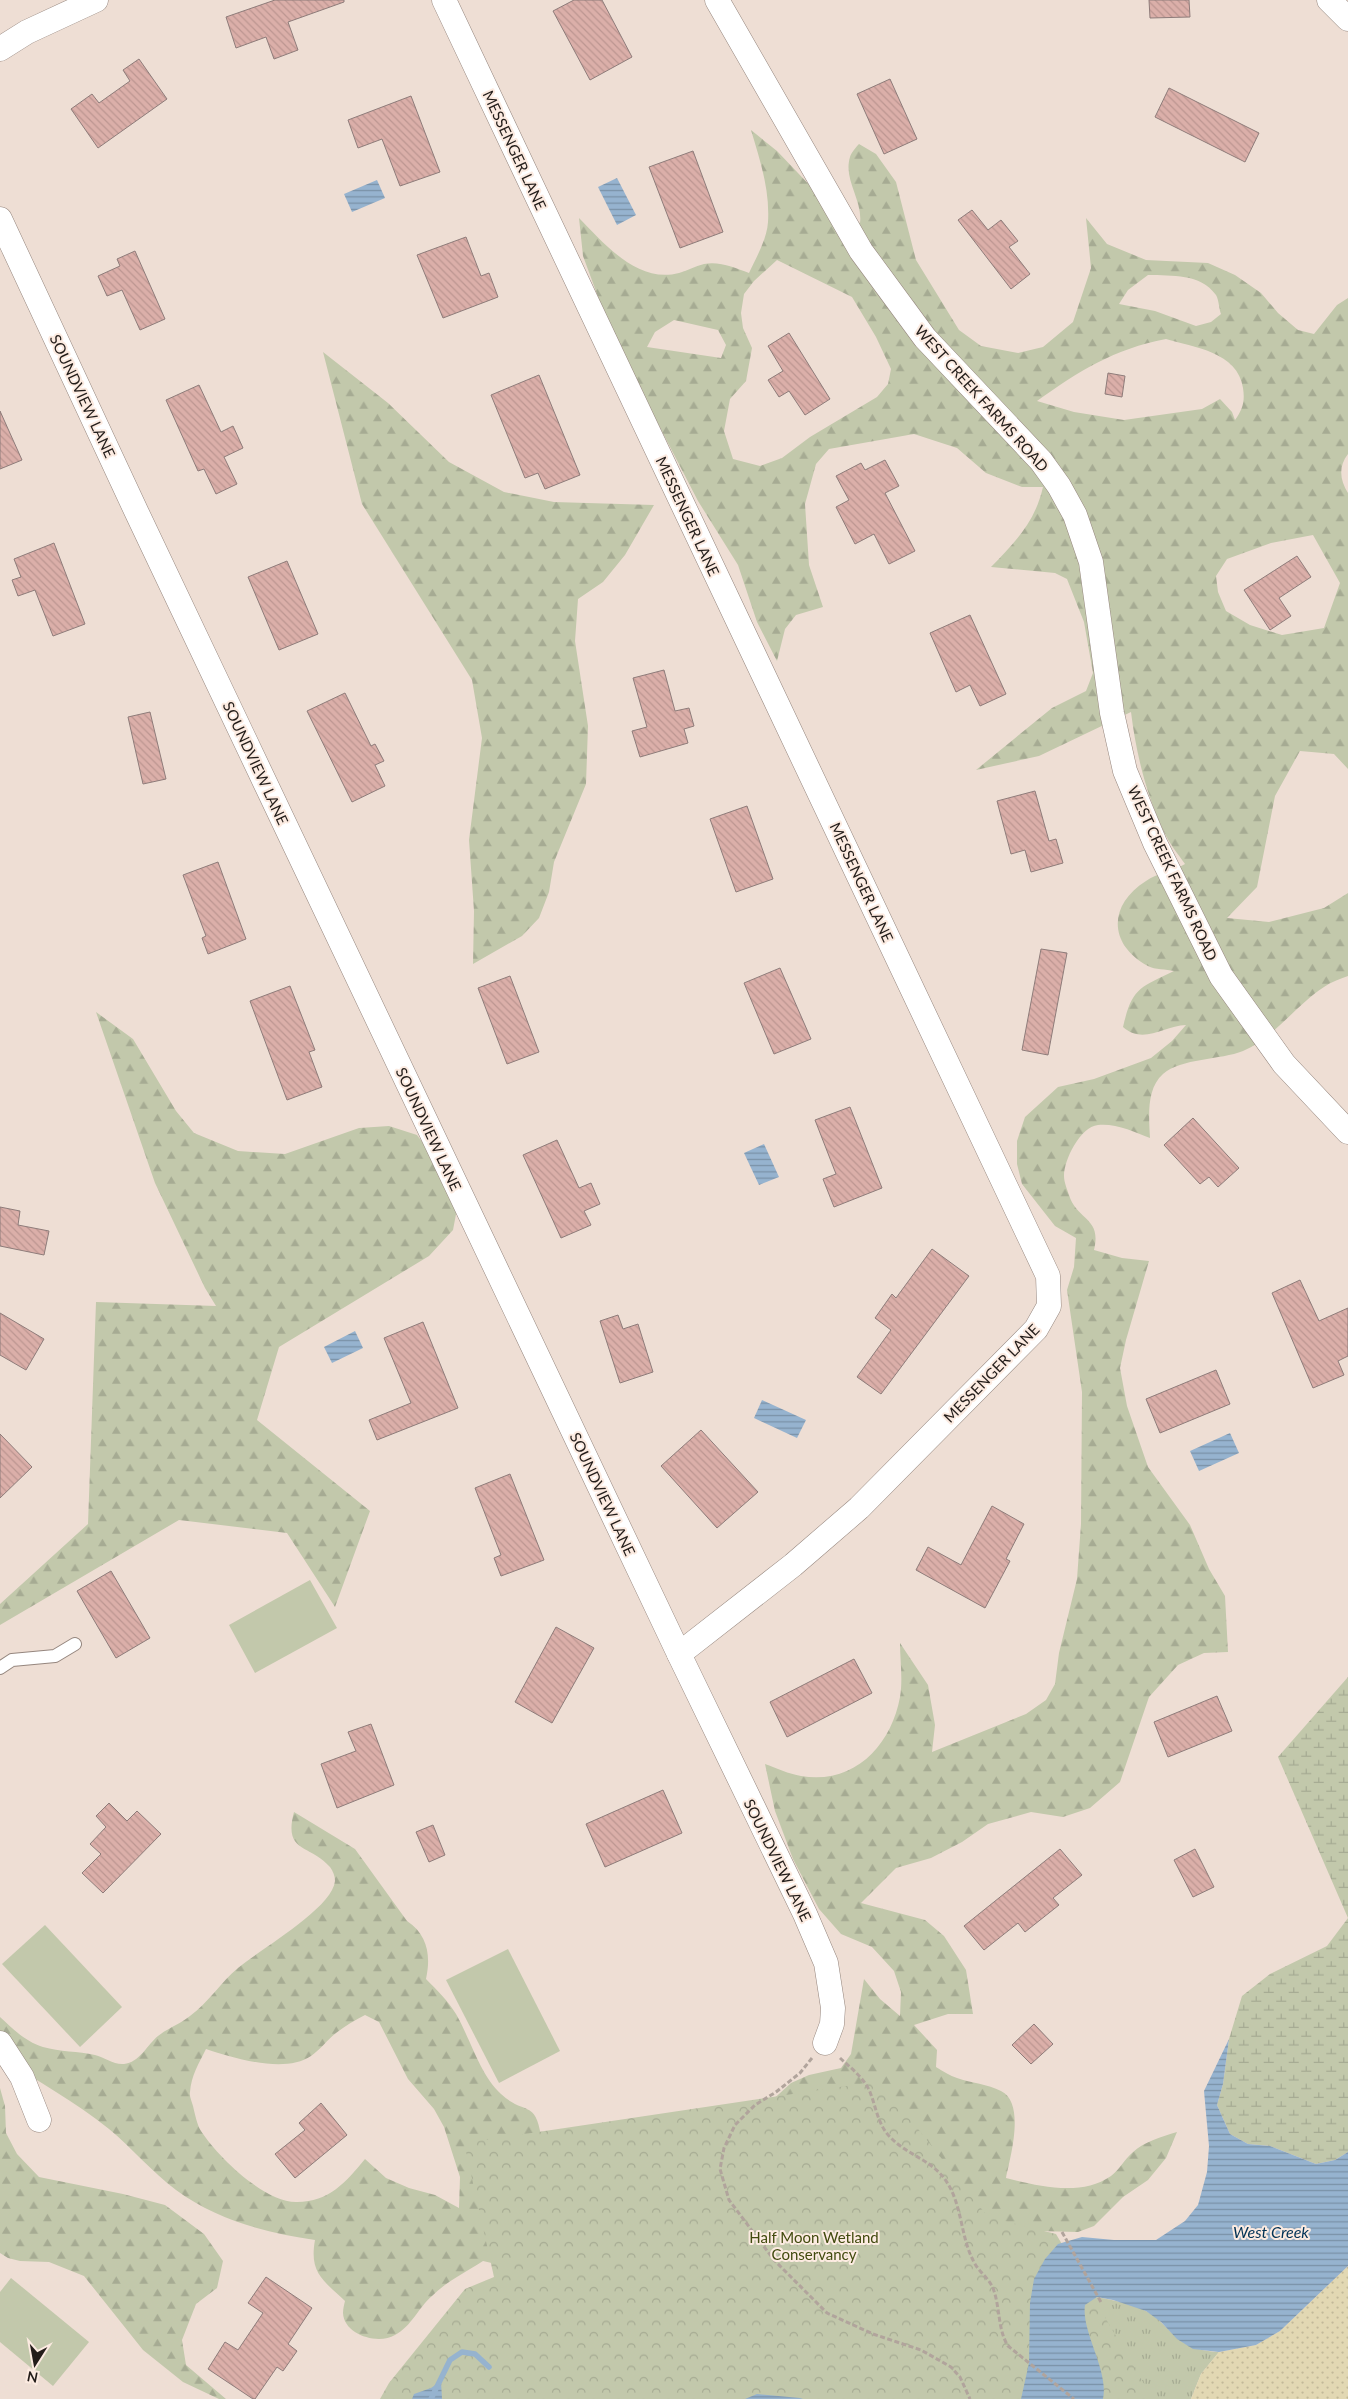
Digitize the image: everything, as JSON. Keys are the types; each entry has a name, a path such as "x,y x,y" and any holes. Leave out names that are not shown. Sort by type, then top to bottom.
{"street":[{"path":"0,48 27,32 96,0"},
{"name":"MESSENGER LANE","path":"444,0 1048,1276 1049,1306 1036,1330 860,1508 793,1565 679,1654"},
{"name":"WEST CREEK FARMS ROAD","path":"717,0 861,251 925,338 1041,461 1059,486 1075,515 1091,562 1112,713 1125,771 1155,843 1221,976 1284,1064 1348,1132"},
{"path":"1329,0 1348,19"},
{"name":"SOUNDVIEW LANE","path":"0,219 137,513 679,1654 805,1914 826,1963 833,2008 832,2024 825,2043"},
{"path":"0,2043 22,2077 38,2120"}],"lane":[{"path":"0,1668 12,1660 56,1656 75,1644"}],"path":[{"path":"970,2399 960,2377 951,2367 921,2350 873,2334 827,2313 774,2260 729,2200 720,2169 724,2148 735,2125 755,2105 800,2073 825,2043 862,2079 870,2091 878,2117 889,2136 905,2150 923,2158 934,2167 948,2184 961,2217 972,2260 988,2278 994,2290 1003,2338 1016,2352 1074,2399"},
{"path":"1062,2232 1102,2304"}],"green space":[{"path":"751,130 777,151 818,194 860,223 859,206 849,174 850,157 859,144 876,154 896,182 916,260 959,330 981,346 1018,353 1043,347 1073,322 1091,268 1086,218 1107,244 1146,260 1208,263 1235,275 1261,293 1278,313 1298,330 1314,334 1337,305 1348,298 1348,454 1341,469 1341,474 1348,493 1348,769 1334,754 1300,751 1275,796 1257,887 1227,918 1269,922 1324,908 1348,893 1348,976 1314,994 1255,1045 1234,1054 1180,1065 1163,1074 1151,1095 1149,1112 1150,1138 1125,1128 1111,1125 1091,1127 1074,1145 1064,1176 1073,1203 1095,1231 1094,1250 1122,1258 1149,1261 1126,1340 1120,1368 1127,1406 1148,1467 1190,1525 1209,1569 1225,1596 1228,1652 1204,1653 1178,1665 1149,1697 1120,1782 1090,1808 1063,1817 1031,1812 988,1824 962,1842 931,1858 896,1868 861,1903 925,1920 944,1936 966,1970 973,2014 948,2014 914,2025 937,2050 936,2067 962,2080 1001,2091 1009,2097 1015,2119 1013,2145 1006,2178 1060,2188 1087,2186 1111,2176 1129,2155 1142,2145 1177,2132 1166,2158 1148,2180 1123,2197 1094,2226 1078,2232 995,2230 767,2105 791,2083 809,2075 841,2068 851,2054 864,1979 880,1999 900,2016 901,1992 894,1971 872,1947 841,1934 819,1909 793,1859 775,1811 765,1764 796,1775 820,1777 838,1774 853,1768 867,1758 879,1746 895,1715 901,1690 900,1643 928,1685 935,1725 932,1752 1026,1714 1046,1700 1055,1684 1059,1653 1077,1579 1081,1524 1082,1392 1067,1290 1074,1267 1076,1238 1055,1226 1022,1184 1017,1164 1017,1141 1025,1117 1058,1087 1094,1079 1151,1058 1172,1041 1186,1025 1146,1035 1131,1032 1123,1027 1130,1004 1139,991 1153,981 1174,971 1148,966 1135,957 1125,947 1120,936 1118,924 1119,913 1125,901 1134,891 1150,878 1185,864 1166,836 1152,803 1139,758 1131,712 1039,756 976,770 1052,708 1086,691 1093,673 1084,622 1067,579 1055,573 991,567 1030,521 1043,487 1022,487 986,473 957,448 914,434 829,449 816,464 805,504 809,565 823,607 796,615 785,629 777,661 757,622 738,565 698,501 640,389 604,313 583,256 579,218 599,239 623,259 649,273 664,275 679,273 701,265 716,263 749,273 763,242 768,222 766,187","holes":["777,260 852,297 876,337 891,369 888,384 877,397 810,437 782,458 760,466 733,459 724,431 730,399 746,381 752,348 743,328 741,313 744,294 754,281","1148,275 1194,279 1209,288 1216,295 1221,314 1211,322 1196,326 1155,311 1119,304 1128,290","674,320 718,330 726,345 721,358 647,347 655,332","1166,339 1213,353 1224,359 1233,366 1243,388 1243,405 1238,416 1235,420 1232,412 1220,399 1202,409 1124,420 1074,412 1037,401 1098,362 1130,349","1313,535 1340,583 1324,628 1282,635 1250,625 1226,611 1218,592 1216,576 1227,559 1271,543"]},
{"path":"323,352 388,403 449,462 504,492 554,502 654,505 625,555 603,582 578,599 575,641 588,726 586,784 554,862 549,892 539,918 522,936 473,964 474,911 469,840 482,738 472,680 362,504"},
{"path":"96,1012 133,1039 176,1111 194,1133 238,1151 285,1154 359,1128 389,1126 417,1135 438,1163 457,1209 453,1230 429,1256 279,1347 257,1420 370,1511 335,1607 287,1533 179,1520 0,1625 0,1604 88,1524 96,1302 216,1306 205,1288 155,1183"},
{"path":"310,1580 337,1628 255,1673 229,1625"},
{"path":"1348,1677 1348,1918 1278,1757"},
{"path":"294,1812 355,1849 407,1921 424,1939 428,1954 426,1979 446,2000 456,2014 487,2077 501,2094 533,2113 540,2128 542,2142 939,2399 648,2399 496,2264 483,2261 450,2281 438,2291 427,2301 406,2327 395,2335 380,2339 363,2336 349,2327 343,2313 345,2301 319,2275 314,2260 315,2240 242,2224 192,2200 167,2183 96,2119 0,2058 0,2017 20,2035 37,2045 56,2050 95,2055 124,2064 129,2063 143,2053 158,2036 190,2016 238,1968 309,1916 331,1892 335,1881 332,1870 322,1860 295,1841 292,1835","holes":["365,2015 379,2022 408,2079 434,2109 444,2127 460,2177 459,2208 435,2195 409,2188 386,2178 365,2159 344,2183 328,2194 308,2201 284,2200 271,2195 243,2177 219,2153 201,2131 197,2123 190,2094 194,2075 206,2049 259,2063 287,2064 311,2056 336,2033"]},
{"path":"1348,1918 1348,2152 1335,2160 1316,2164 1270,2146 1248,2144 1230,2134 1217,2105 1223,2084 1229,2039 1242,1996 1270,1974 1327,1946"},
{"path":"45,1925 122,2007 80,2047 2,1964"},
{"path":"508,1949 560,2051 499,2083 446,1980"},
{"name":"Half Moon Wetland Conservancy","path":"880,2081 988,2217 1056,2234 1153,2399 380,2399 389,2383 465,2289 494,2277 464,2143"},
{"path":"0,2088 5,2106 6,2133 17,2154 39,2177 123,2194 165,2205 204,2234 223,2261 217,2288 196,2304 182,2340 186,2365 226,2399 219,2399 183,2382 143,2350 84,2276 49,2262 20,2261 8,2258 0,2253"},
{"path":"11,2278 89,2342 53,2386 0,2342 0,2292"},
{"path":"1097,2297 1122,2302 1146,2311 1185,2344 1202,2350 1219,2352 1201,2374 1191,2399 1103,2399 1090,2300"}],"sand":[{"path":"1348,2266 1348,2399 1191,2399 1201,2374 1219,2352 1256,2345 1280,2331"}],"water":[{"path":"617,178 636,215 617,225 598,187"},
{"path":"377,180 385,198 352,212 344,194"},
{"path":"764,1144 779,1177 759,1185 744,1153"},
{"path":"355,1331 363,1348 332,1363 324,1347"},
{"path":"762,1400 806,1420 797,1438 754,1418"},
{"path":"1230,1433 1239,1453 1199,1471 1190,1451"},
{"name":"West Creek","path":"1229,2039 1223,2084 1217,2105 1230,2134 1248,2144 1270,2146 1316,2164 1335,2160 1348,2152 1348,2266 1280,2331 1256,2345 1219,2352 1193,2349 1177,2339 1161,2322 1146,2311 1113,2300 1097,2297 1085,2305 1085,2316 1102,2376 1103,2399 1021,2399 1029,2363 1030,2303 1034,2279 1045,2259 1058,2244 1082,2237 1114,2240 1156,2240 1185,2221 1198,2205 1207,2172 1209,2146 1204,2091"},
{"path":"441,2381 442,2399 412,2399 414,2394 431,2388"},
{"path":"757,2394 800,2398 803,2399 745,2399"}],"building":[{"path":"275,0 344,0 344,2 288,22 298,50 274,59 266,37 236,48 226,17"},
{"path":"574,0 602,0 632,57 590,80 553,11"},
{"path":"1149,0 1189,0 1190,17 1150,18"},
{"path":"139,59 167,99 98,148 71,109 92,94 99,103 130,81 123,70"},
{"path":"890,79 917,139 884,154 857,94"},
{"path":"1169,88 1259,133 1245,162 1155,117"},
{"path":"411,96 440,172 400,186 382,139 358,148 348,120"},
{"path":"693,151 723,232 680,248 649,167"},
{"path":"972,210 988,230 1001,220 1018,241 1009,247 1030,274 1011,289 958,220"},
{"path":"466,237 481,276 489,273 498,297 443,318 417,255"},
{"path":"135,251 165,319 140,330 122,290 107,296 98,276 120,266 117,259"},
{"path":"789,333 830,399 805,415 789,391 779,397 768,380 783,371 768,346"},
{"path":"1108,373 1125,376 1122,397 1105,394"},
{"path":"539,375 580,475 545,489 538,473 525,478 491,395"},
{"path":"199,385 221,432 233,426 243,448 224,457 237,484 216,494 204,469 198,471 166,400"},
{"path":"0,411 22,460 0,469"},
{"path":"885,460 899,486 885,493 915,551 889,564 874,534 855,544 836,507 849,500 836,476 861,463 865,470"},
{"path":"54,543 85,624 53,636 35,590 18,596 12,580 21,577 14,559"},
{"path":"1297,556 1311,577 1279,598 1291,616 1270,630 1244,590"},
{"path":"287,561 318,634 279,650 248,577"},
{"path":"970,615 1006,694 980,706 970,685 956,692 930,633"},
{"path":"664,670 675,711 689,708 694,726 684,729 688,743 640,757 632,731 647,727 633,678"},
{"path":"345,693 371,746 375,744 384,761 375,765 385,786 352,802 307,711"},
{"path":"150,712 166,779 143,784 128,717"},
{"path":"1035,791 1049,841 1056,839 1063,863 1031,872 1025,850 1011,854 997,801"},
{"path":"747,806 773,879 736,892 710,819"},
{"path":"218,862 246,939 208,954 202,938 206,936 183,875"},
{"path":"1041,949 1067,953 1048,1055 1022,1050"},
{"path":"780,968 811,1039 774,1054 744,983"},
{"path":"510,976 539,1052 507,1064 478,988"},
{"path":"290,986 315,1050 309,1052 322,1087 287,1100 250,1001"},
{"path":"850,1107 882,1188 834,1207 823,1179 836,1174 815,1120"},
{"path":"1193,1118 1239,1168 1218,1187 1209,1177 1200,1184 1164,1145"},
{"path":"557,1140 579,1188 591,1183 600,1204 584,1211 591,1225 561,1238 523,1155"},
{"path":"0,1207 20,1211 18,1225 49,1231 44,1255 0,1246"},
{"path":"932,1249 969,1276 881,1394 857,1377 891,1330 875,1318 892,1294 896,1298"},
{"path":"1300,1280 1319,1321 1348,1308 1348,1356 1338,1361 1344,1375 1313,1388 1272,1293"},
{"path":"0,1313 44,1339 26,1370 0,1355"},
{"path":"618,1315 623,1329 638,1324 653,1372 620,1383 600,1321"},
{"path":"423,1322 458,1408 377,1440 369,1420 411,1403 384,1338"},
{"path":"1216,1370 1230,1404 1160,1433 1146,1399"},
{"path":"701,1430 758,1492 717,1528 661,1466"},
{"path":"0,1434 32,1467 0,1498"},
{"path":"510,1474 544,1560 501,1576 494,1558 501,1555 475,1488"},
{"path":"992,1506 1024,1524 1006,1559 1010,1561 985,1608 916,1570 928,1547 961,1565"},
{"path":"111,1571 150,1638 116,1658 77,1591"},
{"path":"556,1627 594,1648 552,1723 515,1702"},
{"path":"854,1659 872,1693 787,1737 770,1702"},
{"path":"1217,1696 1232,1731 1168,1757 1154,1722"},
{"path":"371,1724 394,1785 337,1808 321,1764 356,1751 348,1732"},
{"path":"663,1790 682,1833 605,1867 586,1824"},
{"path":"109,1803 127,1821 137,1811 161,1834 103,1893 82,1873 101,1854 90,1844 106,1827 96,1816"},
{"path":"433,1825 445,1855 429,1862 416,1832"},
{"path":"1060,1849 1082,1875 1053,1898 1059,1905 1025,1932 1018,1923 984,1950 964,1926"},
{"path":"1195,1849 1214,1887 1193,1897 1174,1860"},
{"path":"1034,2024 1053,2044 1031,2064 1012,2045"},
{"path":"321,2103 347,2135 295,2178 275,2154 305,2130 299,2123"},
{"path":"266,2277 312,2308 288,2344 297,2351 283,2371 277,2367 255,2399 253,2399 208,2369 225,2342 238,2350 263,2313 248,2303"}],"waterway":[{"path":"431,2399 450,2360 462,2352 475,2354 489,2367"}]}
